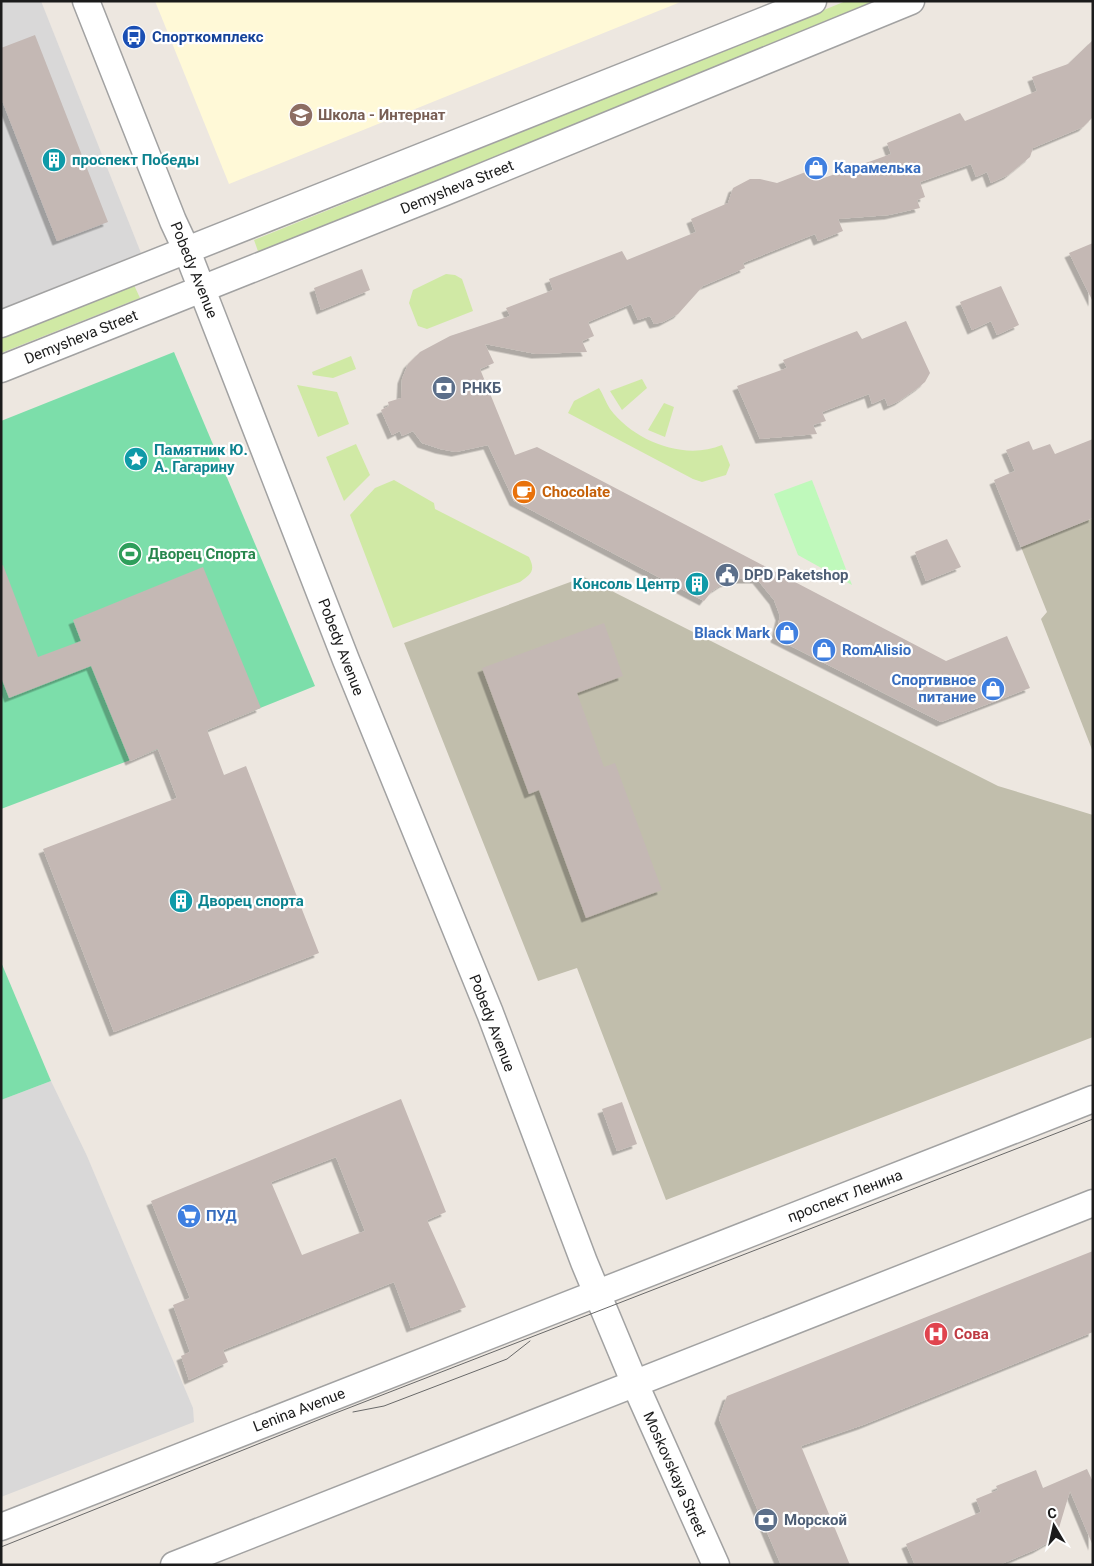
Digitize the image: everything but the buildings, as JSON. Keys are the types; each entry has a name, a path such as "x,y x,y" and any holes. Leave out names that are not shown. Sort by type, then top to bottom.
{"street":[{"name":"Pobedy Avenue","path":"86,1 202,289 346,660 490,1013 584,1262 635,1384"},
{"path":"1,324 813,1"},
{"name":"Demysheva Street","path":"1,369 911,1"},
{"name":"проспект Ленина","path":"597,1293 1093,1099"},
{"path":"174,1565 1093,1203"},
{"name":"Lenina Avenue","path":"1,1528 597,1293"},
{"name":"Moskovskaya Street","path":"635,1384 716,1565"}],"shaded area":[{"path":"1,1 41,1 141,253 1,309"},
{"name":"Школа - Интернат","path":"155,1 683,1 229,184"},
{"path":"1093,518 1093,752 1041,619 1047,612 1021,547"},
{"path":"584,577 998,786 1093,815 1093,1037 666,1200 577,968 538,981 404,643"},
{"path":"51,1081 87,1156 193,1408 194,1422 1,1497 1,1100"}],"green space":[{"path":"846,1 882,1 259,254 254,240"},
{"path":"446,274 455,275 462,279 473,311 427,329 418,326 409,303 413,290"},
{"path":"134,285 140,298 1,353 1,337"},
{"name":"Дворец Спорта","path":"174,352 315,686 133,759 1,809 1,421"},
{"path":"351,356 356,369 333,378 313,375 312,372"},
{"path":"642,379 647,388 622,410 610,391"},
{"path":"297,385 337,392 349,424 318,437"},
{"path":"599,388 610,409 620,420 646,439 676,449 692,451 722,445 730,465 726,475 702,482 693,479 568,413 574,401"},
{"path":"664,403 674,407 665,437 648,430"},
{"path":"356,444 370,475 344,501 326,457"},
{"path":"394,480 434,503 435,509 529,557 532,566 531,572 520,582 393,628 350,515 375,488"},
{"path":"812,480 852,585 798,555 774,494"},
{"path":"1,962 51,1081 1,1100"}],"tram line":[{"path":"1,1547 328,1416 1093,1119"},
{"path":"353,1412 384,1406 507,1359 530,1341"}],"place":[{"name":"Спорткомплекс","path":"134,37"},
{"name":"Школа - Интернат","path":"301,115"},
{"name":"проспект Победы","path":"54,160"},
{"name":"Карамелька","path":"816,168"},
{"name":"РНКБ","path":"444,388"},
{"name":"Памятник Ю. А. Гагарину","path":"136,459"},
{"name":"Chocolate","path":"524,492"},
{"name":"Дворец Спорта","path":"130,554"},
{"name":"DPD Paketshop","path":"727,575"},
{"name":"Консоль Центр","path":"697,584"},
{"name":"Black Mark","path":"787,633"},
{"name":"RomAlisio","path":"824,650"},
{"name":"Спортивное питание","path":"993,689"},
{"name":"Дворец спорта","path":"181,901"},
{"name":"ПУД","path":"189,1216"},
{"name":"Сова","path":"936,1334"},
{"name":"Морской","path":"766,1520"}]}
